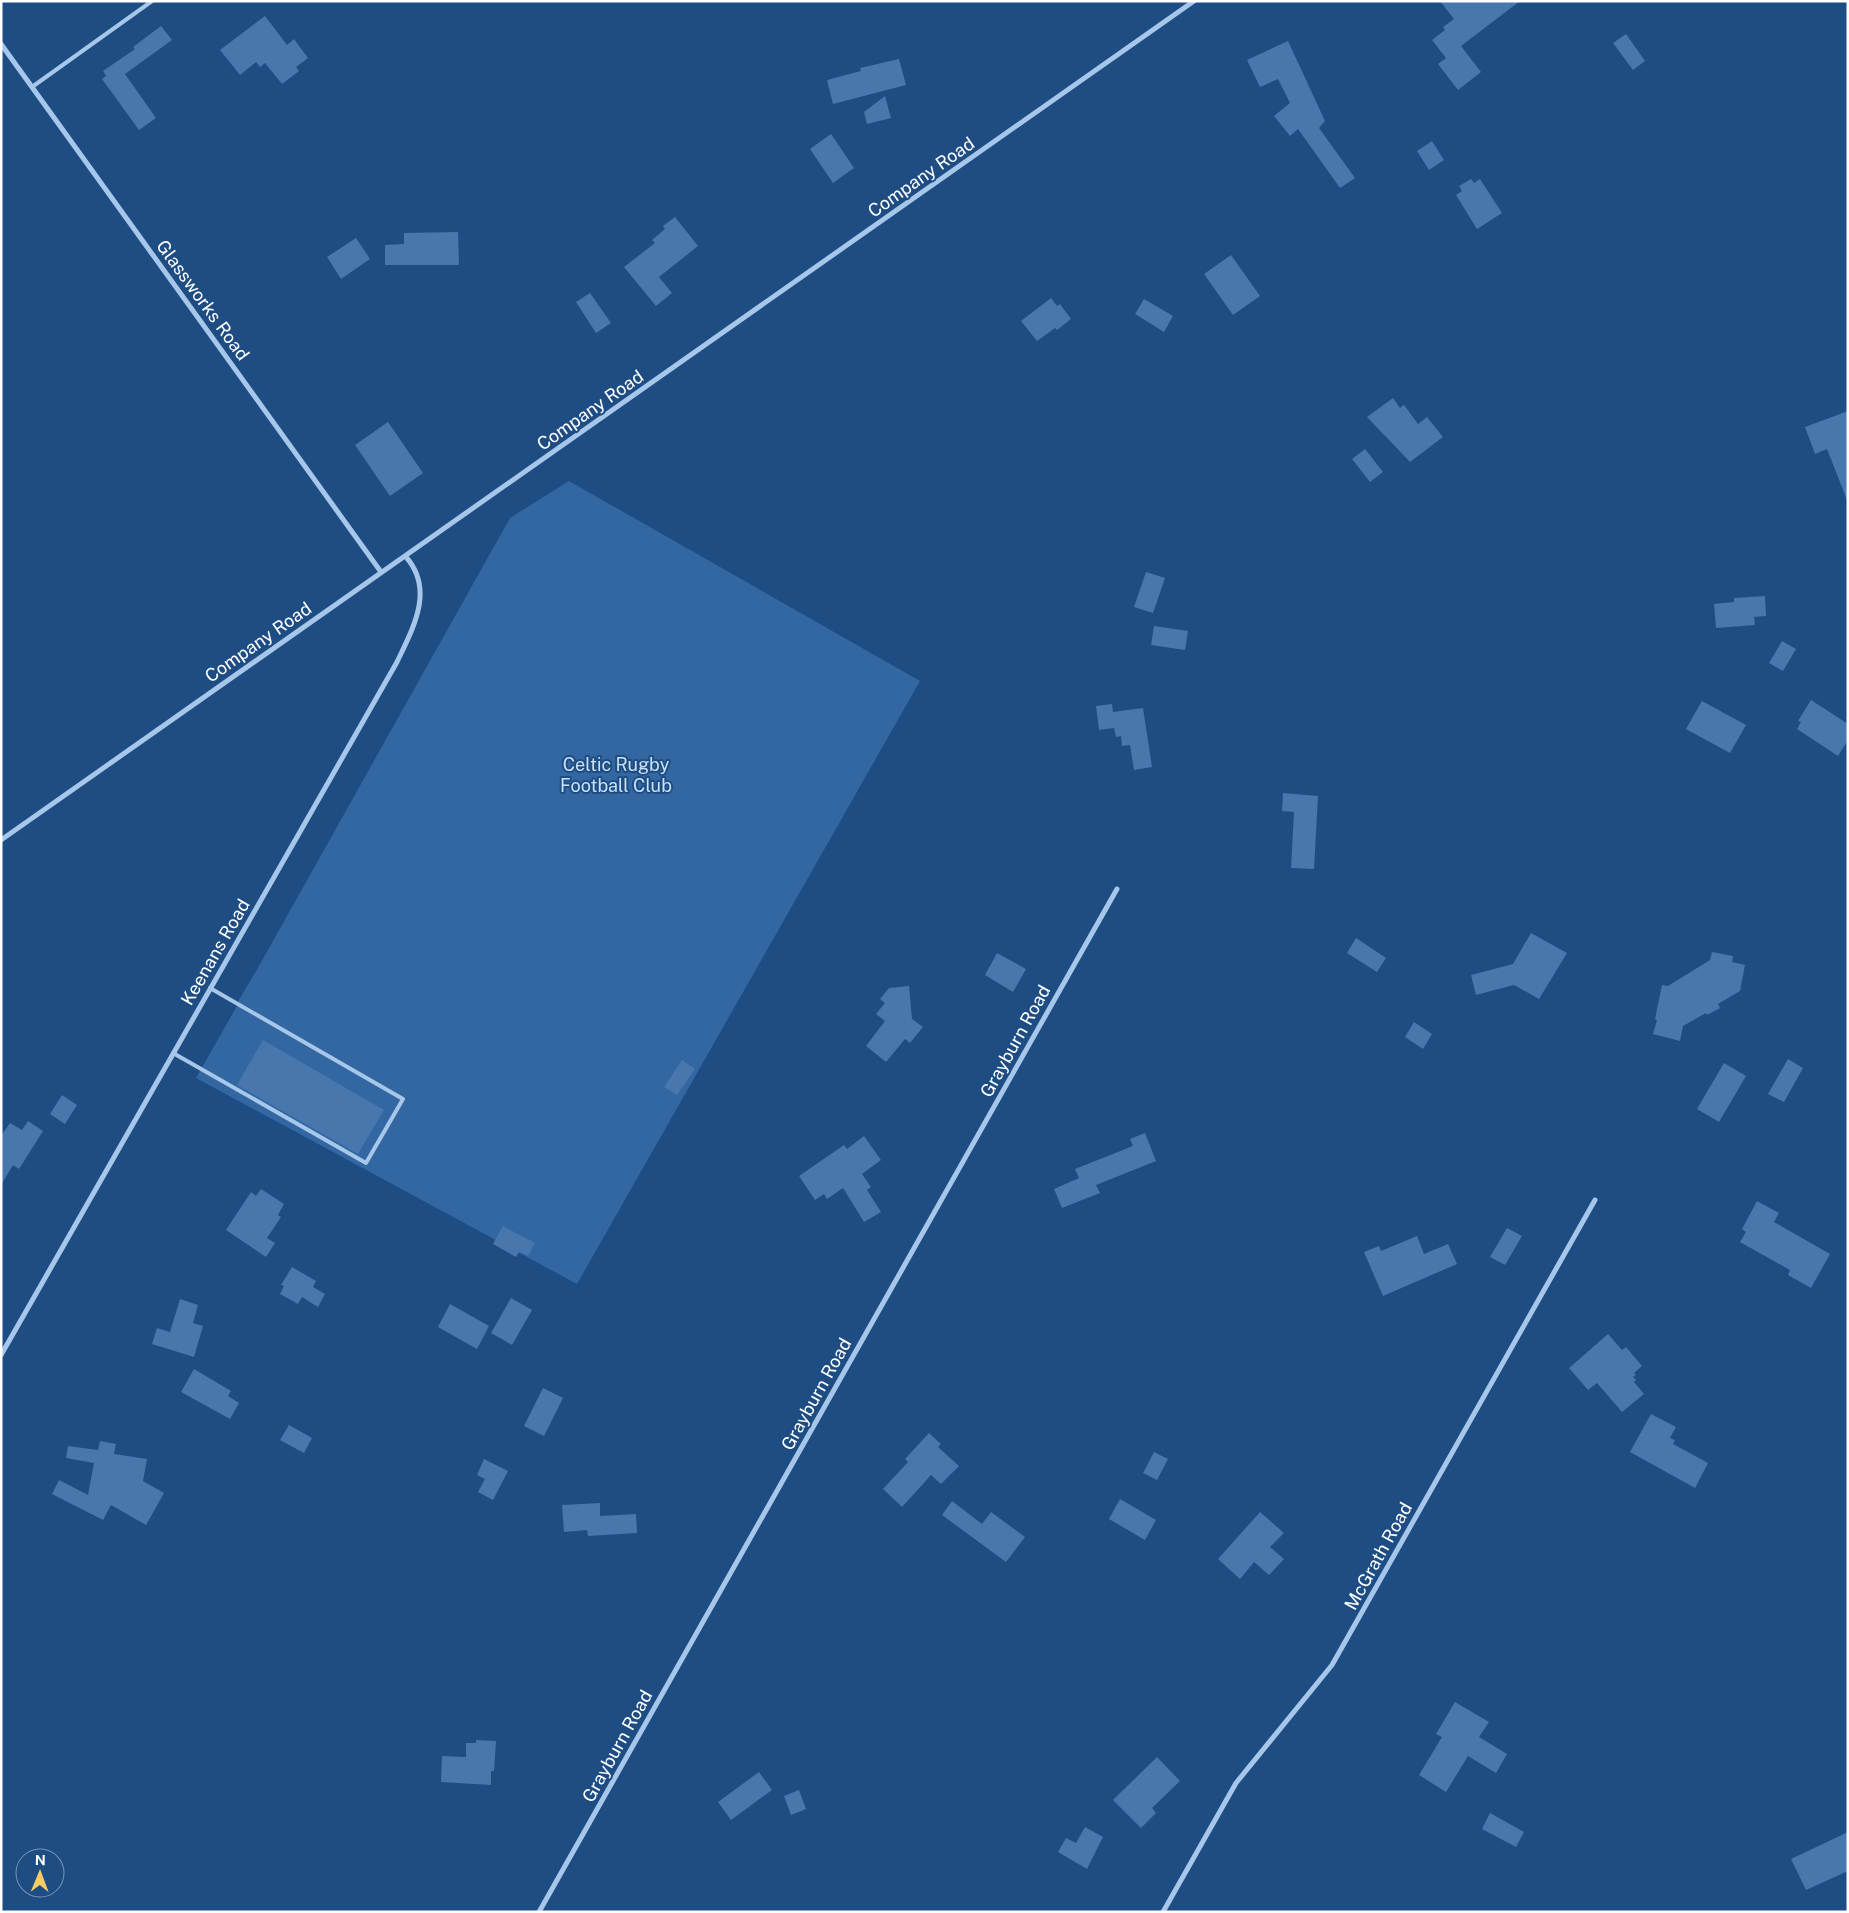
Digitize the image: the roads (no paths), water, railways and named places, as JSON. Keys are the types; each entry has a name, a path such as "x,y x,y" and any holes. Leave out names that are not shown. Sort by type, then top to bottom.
{"street":[{"name":"Company Road","path":"1,840 1194,1"},
{"name":"Glassworks Road","path":"1,44 381,572"},
{"name":"Keenans Road","path":"1,1355 397,662 418,614 420,589 413,565 406,556"},
{"name":"Grayburn Road","path":"539,1912 1117,889"},
{"name":"McGrath Road","path":"1163,1912 1236,1783 1332,1665 1595,1200"}],"lane":[{"path":"32,87 152,1"},
{"path":"173,1053 366,1163 403,1099 210,988"}],"park label":[{"name":"Celtic Rugby Football Club","path":"616,774"}]}
